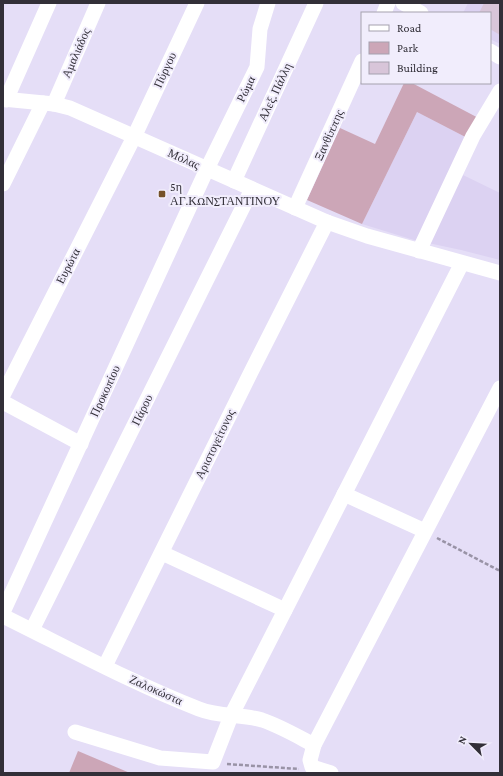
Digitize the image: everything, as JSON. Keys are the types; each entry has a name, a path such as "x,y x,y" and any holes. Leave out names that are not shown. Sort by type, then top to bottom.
{"street":[{"path":"5,100 49,3"},
{"name":"Αμαλιάδος","path":"3,184 48,103 98,3"},
{"name":"Πύργου","path":"134,137 197,3"},
{"name":"Ρώμα","path":"207,169 257,67 259,34 268,3"},
{"name":"Αλεξ. Πάλλη","path":"234,181 316,3"},
{"path":"402,3 419,12"},
{"path":"491,52 500,57"},
{"name":"Ξανθίππης","path":"295,208 361,63"},
{"path":"419,251 473,136 500,91"},
{"name":"Μόλας","path":"5,100 48,103 78,111 327,222 419,251 500,273"},
{"name":"Ευρώτα","path":"3,395 134,137"},
{"name":"Προκοπίου","path":"3,612 207,169"},
{"name":"Πάρου","path":"32,630 252,189"},
{"name":"Αριστογείτονος","path":"105,666 327,222"},
{"path":"75,732 160,758 213,762 230,716 462,263"},
{"path":"331,773 312,767 310,760 314,745 500,388"},
{"path":"3,402 81,444"},
{"path":"344,494 425,531"},
{"path":"162,553 285,610"},
{"name":"Ζαλοκώστα","path":"3,616 163,694 212,714 262,720 314,745"}],"path":[{"path":"425,531 500,571"},
{"path":"213,762 298,770 312,767"}],"shaded area":[{"path":"468,3 500,3 500,44 491,40 491,12 464,12"},
{"path":"417,112 477,143 463,175 500,193 500,260 414,240 362,224"}],"green space":[{"path":"404,84 414,84 486,122 477,143 417,112 362,224 307,200 340,128 375,144"},
{"path":"78,751 130,773 69,773"}],"building":[{"path":"484,3 500,3 500,35 491,30 491,12 480,12"}],"place":[{"name":"5η ΑΓ.ΚΩΝΣΤΑΝΤΙΝΟΥ","path":"162,194"}]}
